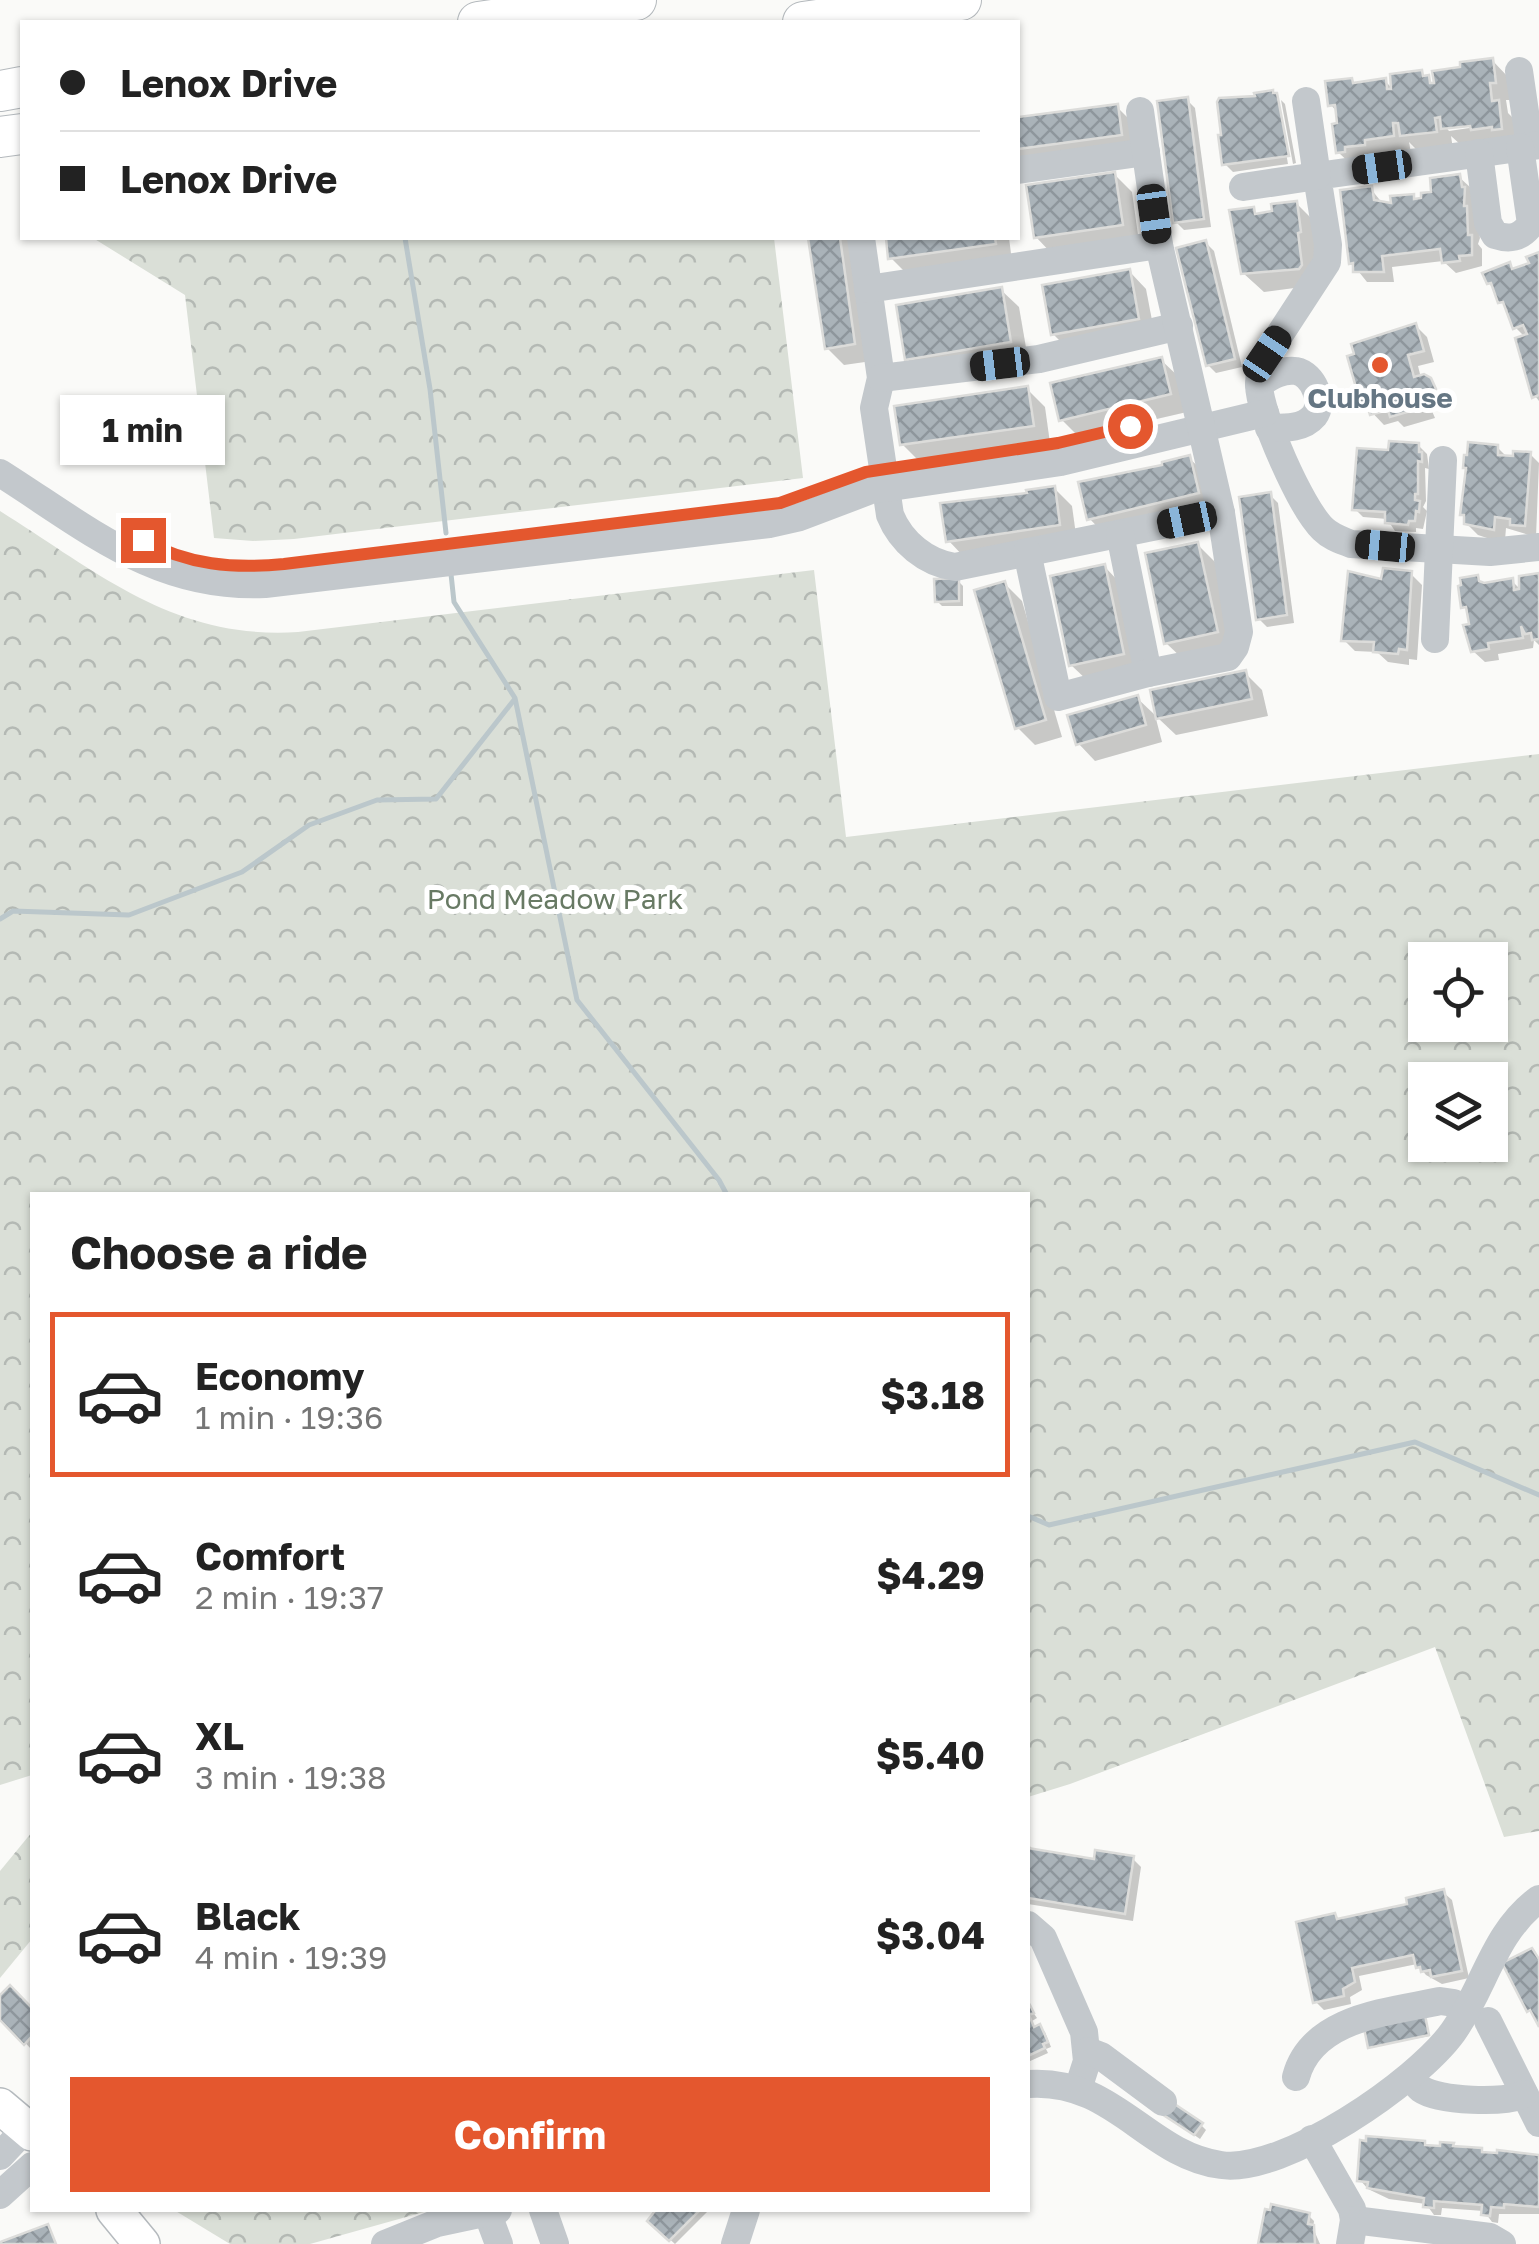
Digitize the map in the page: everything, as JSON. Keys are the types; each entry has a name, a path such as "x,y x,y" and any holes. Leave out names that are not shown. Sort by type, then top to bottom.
{"highway":[{"path":"492,20 636,0"},
{"path":"817,20 960,0"}],"main road":[{"path":"116,2212 142,2244"}],"street":[{"path":"1479,153 1488,222 1494,235 1507,239 1524,234 1531,224 1530,146 1519,71"},
{"path":"1306,101 1328,245 1326,262 1260,369 1263,405 1308,510 1321,528 1351,544 1500,552 1539,546"},
{"path":"1027,552 1058,697 1148,672 1228,657 1236,647 1239,632 1221,513 1159,245 1140,112"},
{"path":"1243,187 1530,146"},
{"path":"1020,170 1146,152"},
{"path":"861,240 881,378 874,408 884,478 894,526 922,556 937,564 956,566 1221,513"},
{"path":"868,289 1159,245"},
{"path":"881,378 1039,359 1179,326"},
{"path":"0,472 108,530 191,560 285,573 666,527 784,521 884,478 1263,405"},
{"path":"0,451 108,530"},
{"path":"1435,639 1442,460"},
{"path":"1120,534 1148,672"},
{"path":"1030,2084 1078,2089 1202,2160 1222,2165 1268,2160 1376,2102 1477,2016 1504,1933 1539,1899"},
{"path":"1030,1926 1038,1931 1039,1958 1084,2032 1088,2051 1078,2089"},
{"path":"1296,2077 1302,2059 1316,2042 1342,2025 1440,2001 1454,2003 1477,2016 1539,2124"},
{"path":"1088,2051 1163,2102"},
{"path":"1411,2076 1420,2088 1432,2094 1498,2101 1524,2094"},
{"path":"0,2156 20,2122"},
{"path":"1312,2138 1349,2202 1352,2232 1490,2237 1502,2244"},
{"path":"0,2195 30,2168"},
{"path":"391,2242 441,2234 490,2212"},
{"path":"492,2212 498,2244"},
{"path":"544,2212 556,2244"}],"green space":[{"path":"96,240 774,240 803,478 294,539 214,538 185,295"},
{"name":"Pond Meadow Park","path":"0,511 140,598 175,614 254,632 298,632 814,570 846,837 1539,754 1539,1831 1504,1837 1435,1647 1030,1796 1030,1192 30,1192 30,1776 0,1785"},
{"path":"30,1834 30,1941 0,1978 0,1871"},
{"path":"177,2212 424,2212 310,2244 230,2244"}],"building":[{"path":"1493,58 1496,83 1490,83 1492,101 1499,100 1502,129 1441,129 1440,117 1435,118 1437,132 1400,136 1398,123 1393,123 1394,136 1365,140 1365,145 1345,147 1345,152 1336,153 1332,124 1337,123 1335,105 1328,106 1325,81 1352,78 1353,83 1386,78 1387,89 1391,89 1390,74 1422,70 1423,76 1429,75 1430,83 1434,83 1432,71"},
{"path":"1254,93 1277,93 1289,156 1222,165 1219,98 1255,96"},
{"path":"1188,97 1204,219 1173,223 1157,101"},
{"path":"1118,104 1122,135 1020,149 1020,117"},
{"path":"1115,172 1123,225 1034,238 1026,185"},
{"path":"1460,174 1465,187 1472,255 1442,263 1440,249 1382,256 1384,272 1353,272 1340,190 1372,186 1374,200 1391,203 1390,196 1414,194 1414,199 1431,192 1430,178"},
{"path":"1297,201 1302,265 1299,269 1241,274 1229,210 1254,207 1255,214 1272,211 1271,204"},
{"path":"808,240 840,240 855,344 825,349"},
{"path":"886,240 995,240 996,244 888,259"},
{"path":"1206,240 1235,359 1206,366 1176,248"},
{"path":"1539,252 1539,395 1532,398 1515,338 1527,334 1523,325 1513,329 1503,302 1498,303 1491,283 1487,284 1482,273 1510,262 1512,269 1529,263 1526,257"},
{"path":"1130,269 1139,319 1051,335 1042,285"},
{"path":"1002,287 1011,342 905,360 896,305"},
{"name":"Clubhouse","path":"1416,323 1424,351 1408,355 1414,377 1424,374 1431,378 1436,389 1432,397 1423,400 1425,407 1390,417 1388,410 1370,415 1367,404 1361,405 1347,356 1354,354 1351,344"},
{"path":"1162,357 1171,394 1059,421 1050,383"},
{"path":"1028,386 1034,426 900,445 894,406"},
{"path":"1389,441 1419,443 1422,452 1415,494 1415,500 1420,501 1419,512 1408,525 1385,523 1385,512 1352,510 1357,448 1388,450"},
{"path":"1468,442 1498,445 1498,455 1531,452 1525,526 1510,525 1510,519 1495,517 1494,530 1464,524 1464,515 1460,515"},
{"path":"1190,455 1199,493 1087,520 1078,482 1162,465"},
{"path":"1055,486 1060,525 946,542 940,503"},
{"path":"1271,492 1287,615 1256,620 1239,497"},
{"path":"1198,542 1218,632 1164,644 1145,553"},
{"path":"1105,564 1124,654 1069,666 1050,576"},
{"path":"1383,568 1412,571 1407,650 1399,649 1398,654 1373,652 1374,642 1341,641 1348,571 1381,579"},
{"path":"1539,573 1539,639 1532,640 1531,633 1525,634 1521,626 1523,638 1488,643 1489,649 1471,652 1463,625 1469,624 1466,607 1461,608 1460,578 1478,575 1484,583 1513,578 1514,590 1519,589 1519,576"},
{"path":"959,578 959,601 935,602 934,579"},
{"path":"1005,581 1046,720 1015,729 974,590"},
{"path":"1246,670 1252,699 1156,719 1150,690"},
{"path":"1138,695 1146,725 1076,745 1067,715"},
{"path":"1030,1848 1094,1859 1095,1850 1134,1856 1125,1914 1030,1898"},
{"path":"1444,1889 1462,1971 1431,1977 1430,1970 1421,1972 1420,1967 1416,1968 1413,1955 1352,1968 1355,1982 1343,1989 1344,1996 1313,2003 1296,1922 1335,1913 1337,1919 1407,1904 1406,1898"},
{"path":"1532,1948 1539,1959 1539,2027 1502,1963"},
{"path":"10,1985 30,2006 30,2038 24,2045 0,2020 0,1995"},
{"path":"1425,2015 1429,2035 1368,2048 1364,2028"},
{"path":"1030,2017 1034,2027 1040,2024 1048,2042 1043,2044 1045,2048 1030,2055"},
{"path":"1170,2101 1203,2123 1194,2135 1162,2114"},
{"path":"1366,2136 1425,2141 1425,2145 1454,2143 1453,2146 1482,2148 1482,2152 1539,2155 1539,2207 1504,2204 1504,2208 1491,2207 1490,2216 1481,2215 1482,2205 1434,2201 1434,2208 1423,2207 1424,2198 1367,2188 1368,2182 1357,2181 1360,2140 1366,2141"},
{"path":"1271,2204 1310,2213 1308,2224 1314,2225 1315,2244 1258,2244 1265,2209 1270,2210"},
{"path":"654,2212 698,2212 669,2241 647,2221"},
{"path":"48,2224 56,2244 0,2244 0,2242"}],"waterway":[{"path":"405,240 430,389 446,533"},
{"path":"451,574 454,602 515,698 577,1000 725,1192"},
{"path":"0,919 13,911 129,915 242,872 309,825 377,800 436,799 514,700"},
{"path":"1030,1517 1049,1525 1415,1442 1539,1495"}],"place":[{"name":"Clubhouse","path":"1380,365"}],"route":[{"path":"143,540 205,563 284,564 780,503 882,468 1058,443 1130,426"}]}
